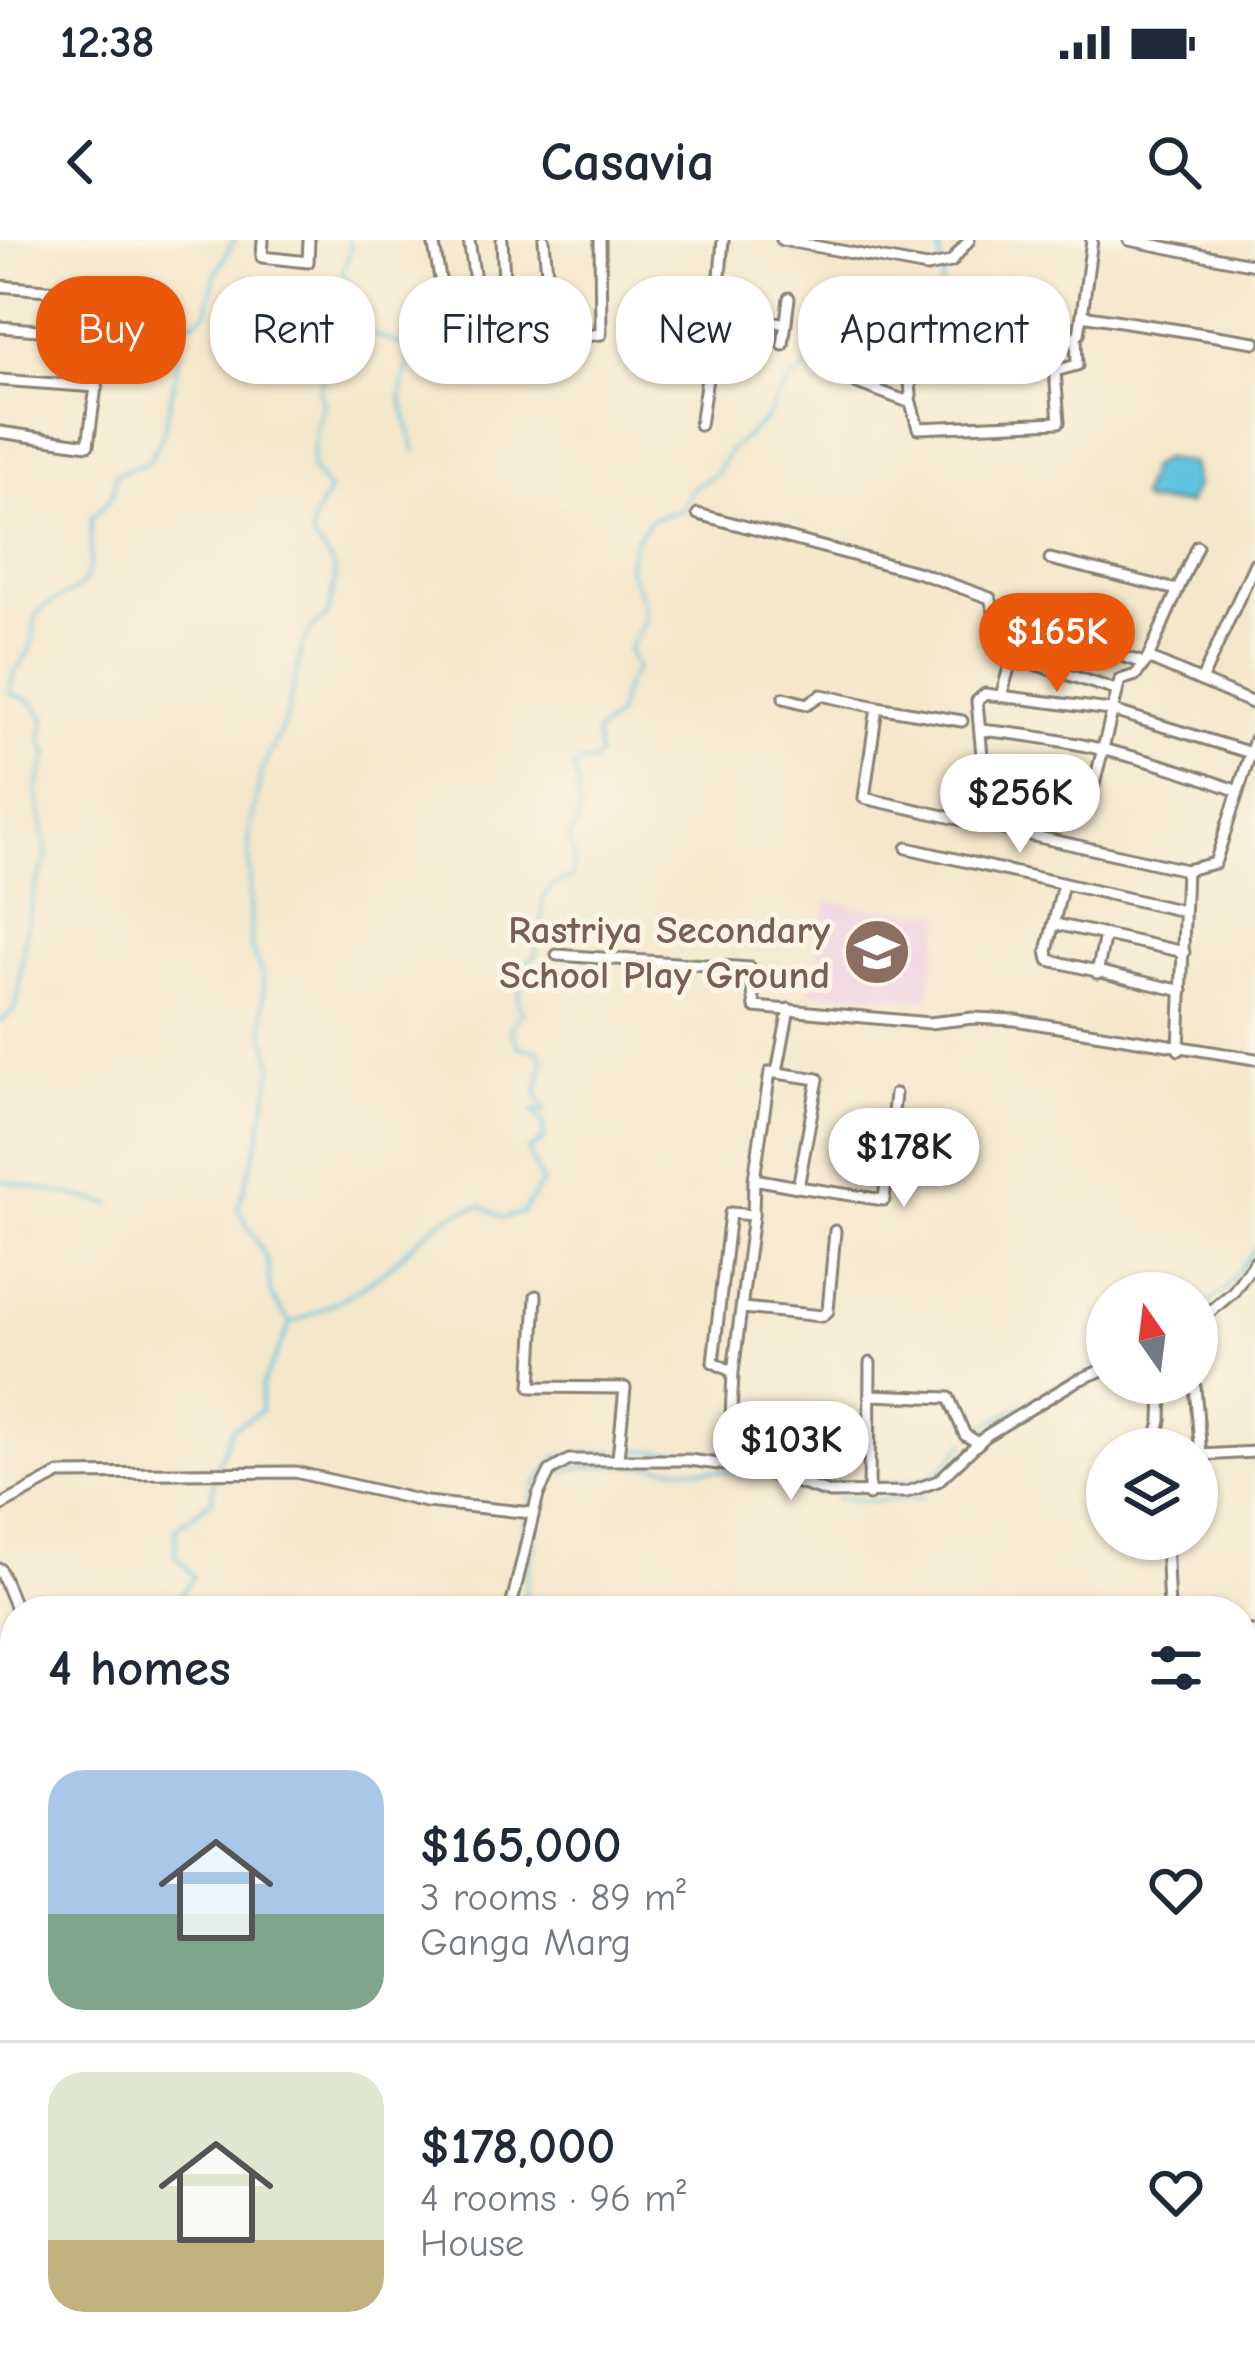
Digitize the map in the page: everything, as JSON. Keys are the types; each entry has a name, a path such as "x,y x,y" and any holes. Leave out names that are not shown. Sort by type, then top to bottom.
{"street":[{"path":"263,240 262,257 308,262 309,240"},
{"path":"433,240 440,276"},
{"path":"470,240 475,276"},
{"path":"502,240 504,276"},
{"path":"544,240 547,276"},
{"path":"592,333 602,332 600,240"},
{"path":"720,276 723,240"},
{"path":"782,240 938,266 950,262 970,240"},
{"path":"1076,338 915,351 906,359 918,428 1058,422 1055,371 1077,364 1076,338 1092,240"},
{"path":"1129,240 1255,265"},
{"path":"0,286 36,289"},
{"path":"783,346 789,298"},
{"path":"1082,315 1255,342"},
{"path":"774,322 785,324"},
{"path":"0,327 36,330"},
{"path":"0,380 97,387"},
{"path":"0,432 85,447 97,384"},
{"path":"700,425 706,384"},
{"path":"859,384 901,400 910,398"},
{"path":"698,514 920,573 991,598 994,616 1146,661 1255,704"},
{"path":"1196,546 1146,661 1136,676 1120,680 1110,710 1088,809 986,789 979,696 1110,710 1251,753"},
{"path":"1050,559 1178,590"},
{"path":"1201,681 1255,563"},
{"path":"1001,696 1021,626"},
{"path":"1012,657 1116,690"},
{"path":"784,698 807,704 820,695 962,722"},
{"path":"877,707 864,798 1186,870 1215,863 1255,739"},
{"path":"980,730 1047,736 1238,790"},
{"path":"907,848 1183,910"},
{"path":"1179,1050 1186,870"},
{"path":"1063,884 1048,960 1182,991"},
{"path":"1055,924 1184,952"},
{"path":"1097,973 1105,935"},
{"path":"557,955 750,968 754,1007 929,1023 1015,1020 1255,1059"},
{"path":"777,1072 789,1009"},
{"path":"729,1464 733,1372 770,1072 818,1079 798,1187"},
{"path":"754,1179 884,1200 895,1094"},
{"path":"733,1372 713,1362 730,1213 753,1214"},
{"path":"742,1308 822,1316 828,1311 835,1232"},
{"path":"1218,1304 1255,1261"},
{"path":"536,1296 531,1387 625,1388 618,1457"},
{"path":"869,1495 870,1363"},
{"path":"513,1596 532,1513 550,1471 558,1465 582,1458 618,1457 729,1464 830,1493 869,1495 926,1488 979,1443 1086,1377"},
{"path":"870,1395 949,1398 965,1435 979,1443"},
{"path":"1196,1404 1201,1455 1255,1452"},
{"path":"0,1506 58,1474 296,1472 426,1502 532,1513"},
{"path":"1167,1560 1168,1596"}],"shaded area":[{"name":"Rastriya Secondary School Play Ground","path":"827,900 857,907 943,913 928,999 809,992"}],"water":[{"path":"1162,459 1192,463 1196,486 1188,504 1144,502 1140,496 1150,468"}],"waterway":[{"path":"0,1023 18,1000 34,890 47,857 37,789 48,754 41,741 45,718 31,701 10,693 13,677 29,650 37,615 78,588 86,577 91,519 112,496 116,474 149,462 163,435 179,358 167,330 207,311 215,275 234,240"},
{"path":"289,1321 271,1296 267,1260 238,1208 259,1139 273,1065 264,1030 263,976 251,948 249,836 262,770 286,719 302,647 312,628 328,616 335,581 334,567 311,537 314,517 329,492 311,468 324,406 319,391 329,361 342,346 350,285 342,272 351,249 348,240"},
{"path":"180,1596 194,1576 176,1556 176,1528 212,1500 215,1470 232,1429 260,1412 262,1385 291,1323 373,1280 452,1215 482,1206 503,1218 522,1213 542,1183 528,1151 544,1140 544,1124 532,1110 546,1111 537,1093 544,1060 539,1051 519,1047 510,1029 522,1012 517,1001 526,963 535,957 544,896 573,873 569,838 579,821 573,769 599,755 595,734 617,716 624,687 636,669 628,650 645,619 628,566 636,538 651,519 682,510 692,488 716,474 728,452 765,420 786,385 903,297 940,294 944,272 937,240"},
{"path":"375,335 411,349 401,397 415,450"},
{"path":"0,1180 112,1204"},
{"path":"1218,1296 1255,1248"},
{"path":"972,1433 1086,1371"},
{"path":"872,1483 926,1478 966,1442"},
{"path":"623,1450 724,1453"},
{"path":"529,1509 535,1487 556,1457 614,1451"},
{"path":"735,1454 816,1480 865,1483"},
{"path":"524,1596 545,1497 558,1474 570,1469 619,1465 710,1470 821,1494"},
{"path":"836,1498 923,1498"},
{"path":"520,1552 526,1518"}],"place":[{"name":"Rastriya Secondary School Play Ground","path":"877,952"}]}
